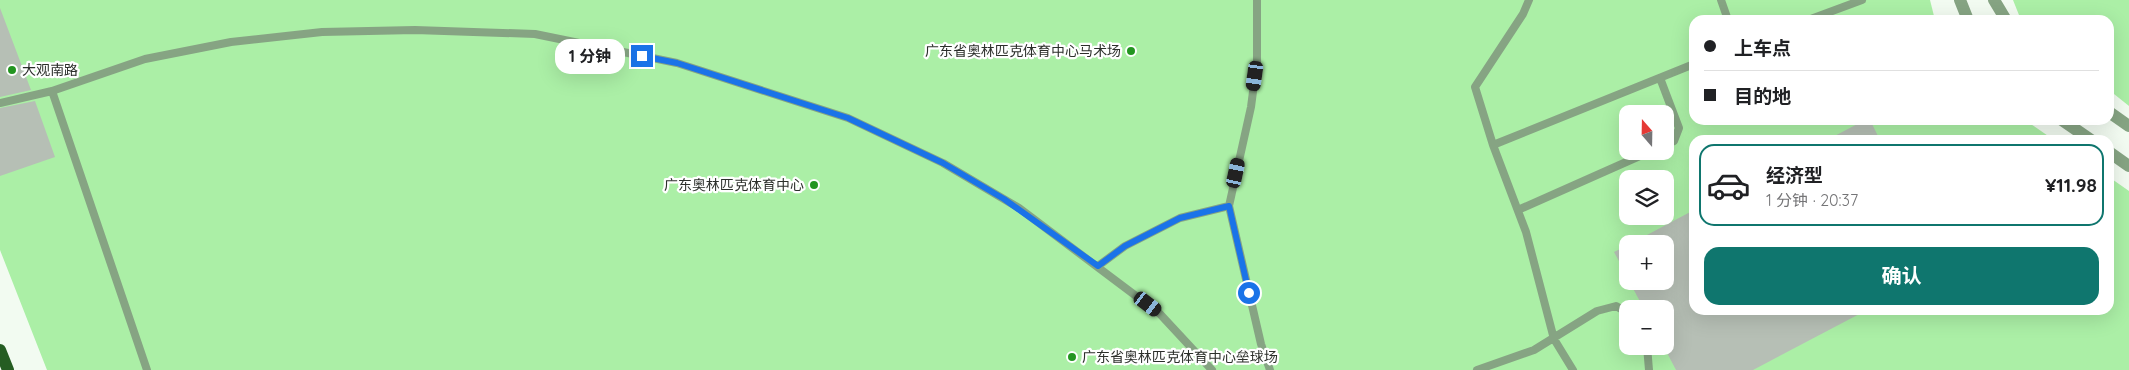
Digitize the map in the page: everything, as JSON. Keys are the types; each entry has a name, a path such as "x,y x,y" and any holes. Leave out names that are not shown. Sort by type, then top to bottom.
{"main road":[{"path":"0,350 8,370"}],"street":[{"path":"1960,0 1966,15"},
{"path":"1994,0 2003,15"},
{"path":"2114,116 2129,126"},
{"path":"2069,125 2084,135"},
{"path":"2114,154 2127,160"}],"lane":[{"path":"1257,0 1257,61 1250,107 1229,206 1261,344 1270,370"},
{"path":"1529,0 1523,14 1475,88 1493,145 1526,232 1554,339 1573,370"},
{"path":"1721,0 1726,15"},
{"path":"1822,15 1862,0"},
{"path":"0,103 52,91 145,59 231,42 322,32 415,30 534,34 677,63 848,118 943,163 1019,208 1098,266 1160,314 1212,370"},
{"path":"1493,145 1689,66"},
{"path":"1660,78 1670,105"},
{"path":"52,91 147,370"},
{"path":"1674,115 1679,128 1674,141"},
{"path":"1518,210 1631,160"},
{"path":"1098,266 1125,246 1180,218 1229,206"},
{"path":"1477,370 1534,350 1597,311 1616,306 1619,308"},
{"path":"1648,355 1649,370"}],"green space":[{"name":"广东奥林匹克体育中心","path":"0,0 1930,0 1934,15 1689,15 1689,125 2032,125 2047,135 1689,135 1689,315 2114,315 2114,180 2129,191 2129,370 47,370 0,250"},
{"path":"2013,0 2129,0 2129,106 2114,94 2114,15 2019,15"}],"building":[{"path":"0,8 31,90 0,97"},
{"path":"35,101 55,157 0,176 0,108"},
{"path":"1856,125 1872,125 1878,135 1836,135"},
{"path":"1689,213 1689,315 1858,315 1753,370 1676,370 1668,355 1674,355 1674,300 1639,300 1634,290 1674,290 1674,235 1647,235 1666,225 1674,225 1674,221"},
{"path":"1619,250 1619,261 1614,252"}],"place":[{"name":"广东省奥林匹克体育中心马术场","path":"1131,51"},
{"name":"大观南路","path":"12,70"},
{"name":"广东奥林匹克体育中心","path":"814,185"},
{"name":"广东省奥林匹克体育中心垒球场","path":"1072,357"}],"route":[{"path":"642,56 677,63 848,118 943,163 1004,199 1098,266 1125,246 1180,218 1229,206 1249,293"}]}
